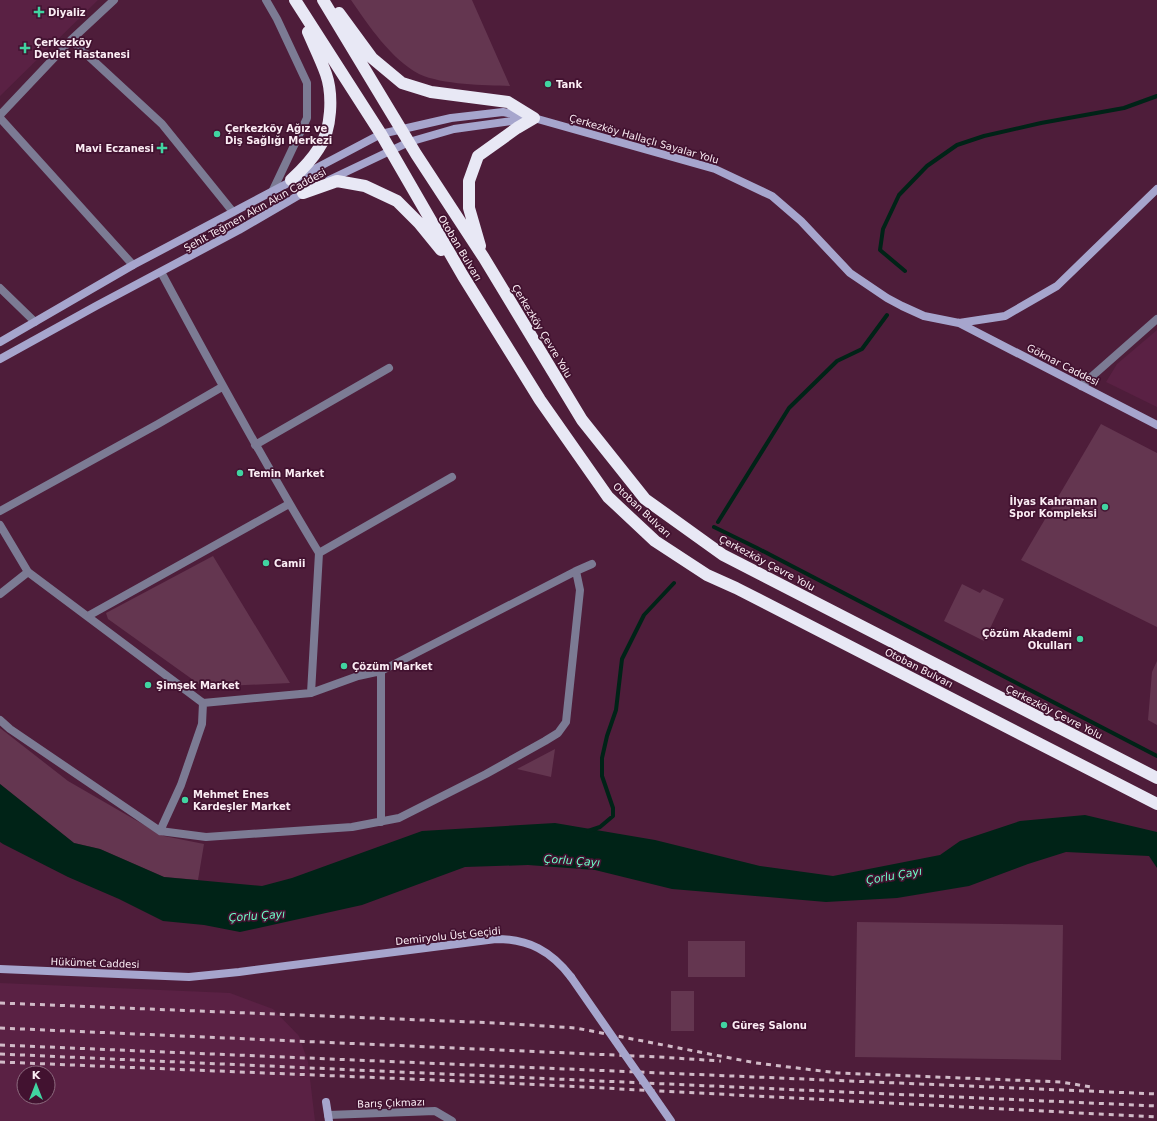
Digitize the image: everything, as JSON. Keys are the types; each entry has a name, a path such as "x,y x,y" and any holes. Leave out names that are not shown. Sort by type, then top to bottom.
{"highway":[{"name":"Otoban Bulvarı","path":"294,0 381,134 463,276 540,400 608,497 655,542 707,575 1157,804"},
{"path":"291,180 306,166 321,147 330,112 330,94 326,75 294,0"},
{"path":"323,0 409,142"},
{"path":"329,0 372,58 402,83 431,92 508,102 534,118 517,128 478,156 469,182 469,208 484,258"},
{"name":"Çerkezköy Çevre Yolu","path":"409,142 484,258 582,420 645,498 723,555 1157,778"},
{"path":"303,193 337,182 365,186 397,202 418,222 463,276"}],"main road":[{"name":"Çerkezköy Hallaçlı Sayalar Yolu","path":"401,129 451,118 503,112 534,118 715,169 772,196 801,221 850,273 875,290 902,306 924,316 959,323 1005,316 1057,286 1157,189"},
{"name":"Şehit Teğmen Akın Akın Caddesi","path":"0,360 96,306 239,230 303,193 409,142 454,129 534,118"},
{"name":"Şehit Teğmen Akın Akın Caddesi","path":"0,342 133,265 291,180 381,134 401,129"},
{"name":"Göknar Caddesi","path":"959,323 1157,425"},
{"name":"Demiryolu Üst Geçidi","path":"189,976 239,972 496,939 509,939 523,942 536,946 561,963 671,1121"},
{"name":"Hükümet Caddesi","path":"0,969 189,976"},
{"path":"326,1102 328,1118"}],"street":[{"path":"114,0 71,40 0,116 133,265"},
{"path":"266,0 277,19 307,83 307,118 273,190"},
{"path":"71,40 162,124 233,212"},
{"path":"161,272 222,387 319,553 311,693"},
{"path":"0,288 35,322"},
{"path":"1080,386 1157,319"},
{"path":"256,445 389,368"},
{"path":"0,511 222,387"},
{"path":"319,553 452,477"},
{"path":"88,616 289,504"},
{"path":"0,525 28,572 203,703 311,693 358,676 381,671 592,564"},
{"path":"0,720 10,729 160,831 206,837 352,827 399,818 492,771 545,741 558,733 566,722 580,590 576,571"},
{"path":"0,594 28,572"},
{"path":"381,671 381,822"},
{"path":"160,831 184,779 202,724 203,703"},
{"name":"Barış Çıkmazı","path":"328,1118 435,1111 452,1121"}],"shaded area":[{"name":"Çerkezköy Devlet Hastanesi","path":"0,0 98,0 0,96"},
{"path":"351,0 472,0 510,86 476,85 451,82 429,78 419,74 409,68 390,51 373,31"},
{"path":"1157,330 1157,407 1106,382 1117,364"},
{"name":"İlyas Kahraman Spor Kompleksi","path":"1101,424 1157,453 1157,627 1021,560"},
{"path":"213,556 290,683 203,687 108,619 106,613"},
{"path":"962,584 980,593 983,589 1004,599 984,641 944,621"},
{"path":"1157,661 1157,725 1148,720 1152,672"},
{"path":"0,728 68,781 132,818 164,836 204,844 198,880 164,877 100,849 74,843 0,784"},
{"path":"555,749 551,777 517,769"},
{"path":"857,922 1063,925 1061,1060 855,1057"},
{"path":"688,941 745,941 745,977 688,977"},
{"path":"0,983 230,993 273,1009 299,1036 308,1062 315,1121 0,1121"},
{"path":"671,991 694,991 694,1031 671,1031"}],"water":[{"name":"Çorlu Çayı","path":"0,784 74,843 100,849 164,877 262,886 292,878 422,831 555,823 655,840 760,866 833,876 940,855 960,841 1020,821 1085,815 1157,832 1157,868 1149,856 1066,852 1028,864 969,886 897,898 826,902 672,889 595,870 528,865 465,867 362,905 240,932 204,925 163,921 119,899 68,877 3,844 0,842"}],"waterway":[{"path":"905,271 880,250 883,229 899,195 927,166 957,145 984,136 1041,123 1124,108 1157,96"},
{"path":"718,522 789,408 837,361 862,349 887,315"},
{"path":"714,527 1157,756"},
{"path":"588,831 600,827 613,816 613,808 602,776 602,758 607,736 616,710 622,659 644,615 674,583"}],"railway":[{"path":"0,1003 497,1023 576,1028 756,1063 838,1073 1061,1082 1091,1087"},
{"path":"0,1028 721,1061"},
{"path":"0,1045 1157,1094"},
{"path":"0,1054 1157,1106"},
{"path":"0,1062 507,1083 1157,1117"}],"place":[{"name":"Diyaliz","path":"39,12"},
{"name":"Çerkezköy Devlet Hastanesi","path":"25,48"},
{"name":"Tank","path":"548,84"},
{"name":"Çerkezköy Ağız ve Diş Sağlığı Merkezi","path":"217,134"},
{"name":"Mavi Eczanesi","path":"162,148"},
{"name":"Temin Market","path":"240,473"},
{"name":"İlyas Kahraman Spor Kompleksi","path":"1105,507"},
{"name":"Camii","path":"266,563"},
{"name":"Çözüm Akademi Okulları","path":"1080,639"},
{"name":"Çözüm Market","path":"344,666"},
{"name":"Şimşek Market","path":"148,685"},
{"name":"Mehmet Enes Kardeşler Market","path":"185,800"},
{"name":"Güreş Salonu","path":"724,1025"}]}
